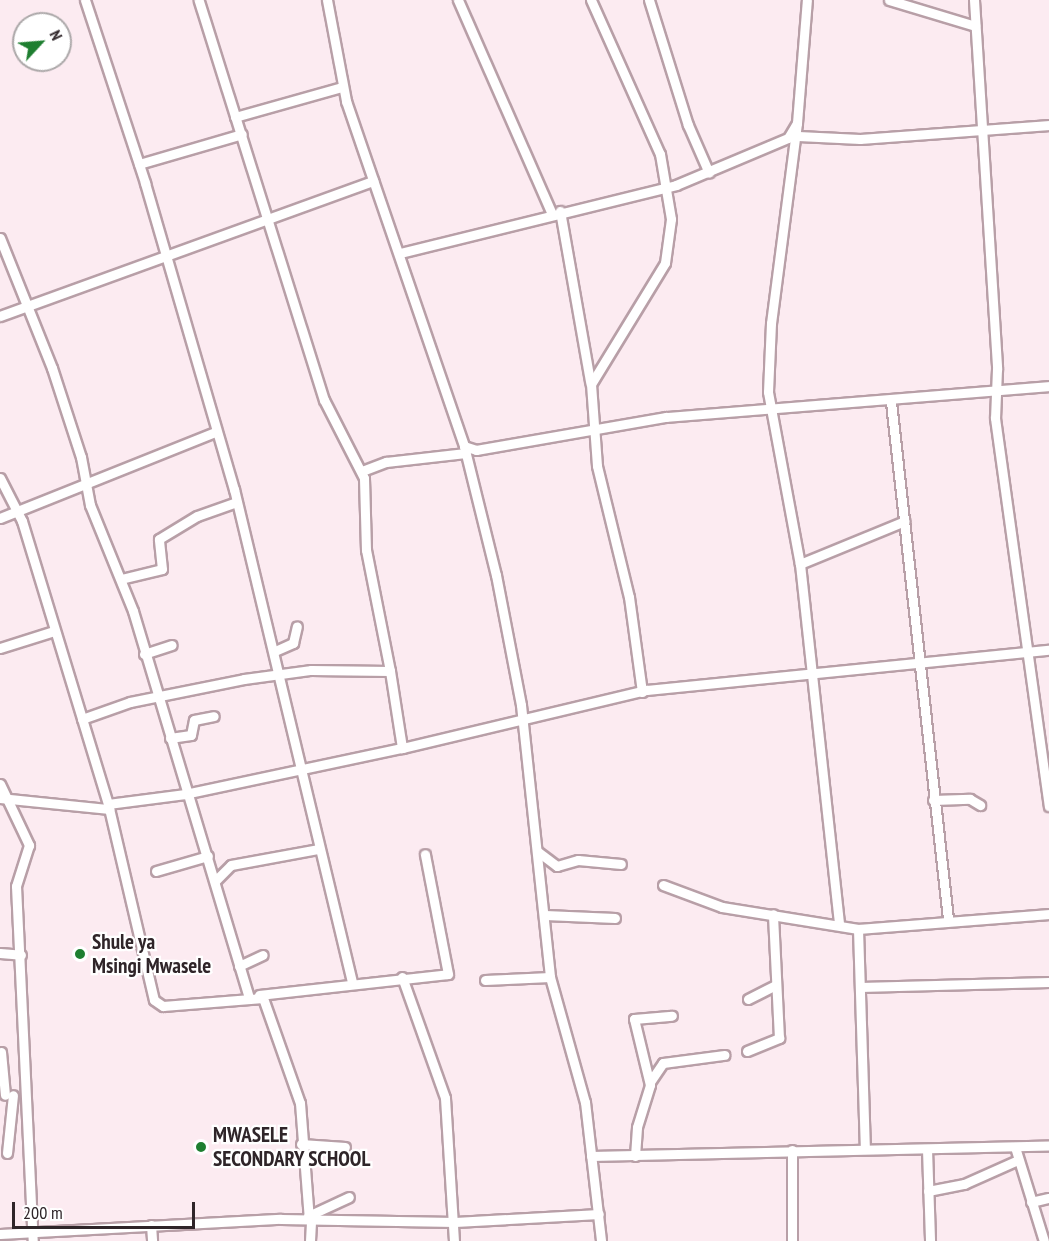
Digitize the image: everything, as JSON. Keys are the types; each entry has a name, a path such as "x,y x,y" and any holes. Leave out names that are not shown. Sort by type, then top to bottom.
{"street":[{"path":"85,0 139,164 237,502 275,651 318,849 352,982"},
{"path":"199,0 235,117 272,219 324,400 362,471 366,550 390,671 402,748"},
{"path":"327,0 342,87 400,253 466,454 496,575 522,720 550,977 585,1102 601,1241"},
{"path":"459,0 556,212 591,384 595,431 642,692"},
{"path":"591,0 660,154 670,224 665,263 591,384"},
{"path":"649,0 688,125 709,173"},
{"path":"807,0 797,123 798,136 771,323 769,413 800,564 838,923"},
{"path":"889,0 975,26"},
{"path":"974,0 994,394 1049,806"},
{"path":"235,117 342,87"},
{"path":"400,253 556,212 666,188 709,173 788,138 797,123"},
{"path":"798,136 860,139 1049,125"},
{"path":"139,164 242,134"},
{"path":"0,316 28,304 167,259 373,181"},
{"path":"0,238 28,304 81,457 86,487 121,579 185,794 216,880 248,995"},
{"path":"362,471 386,462 466,454 476,450 666,417 769,413 994,394 1049,386"},
{"path":"891,402 922,665 933,800 948,919"},
{"path":"0,518 86,487 215,432"},
{"path":"466,454 476,450"},
{"path":"0,478 19,511 109,807 156,1003 181,1005 450,971 425,854"},
{"path":"121,579 162,569 158,540 197,516 237,502"},
{"path":"800,564 904,521"},
{"path":"275,651 293,643 297,626"},
{"path":"0,648 54,631"},
{"path":"144,654 172,645"},
{"path":"5,799 109,807 185,794 402,748 642,692 922,665 1049,650"},
{"path":"82,719 157,696 280,676 330,669 390,671"},
{"path":"170,738 192,734 193,721 214,716"},
{"path":"0,784 5,799 29,845 16,886 33,1241"},
{"path":"933,800 970,799 980,805"},
{"path":"216,880 231,865 318,849"},
{"path":"537,851 557,866 578,860 621,864"},
{"path":"156,871 208,856"},
{"path":"663,885 722,907 838,923 858,929 948,919 1049,914"},
{"path":"747,1051 778,1039 773,914"},
{"path":"545,915 615,918"},
{"path":"858,929 865,1149"},
{"path":"0,953 21,955"},
{"path":"239,966 263,955"},
{"path":"484,980 550,977"},
{"path":"402,978 446,1098 455,1221 454,1241"},
{"path":"860,987 1049,982"},
{"path":"748,999 776,985"},
{"path":"259,995 298,1094 310,1241"},
{"path":"650,1082 634,1019 672,1016"},
{"path":"1,1052 6,1095 7,1154"},
{"path":"635,1156 650,1082 663,1063 724,1055"},
{"path":"6,1095 27,1094"},
{"path":"301,1144 345,1147"},
{"path":"591,1156 1049,1146"},
{"path":"1015,1147 1044,1241"},
{"path":"927,1149 930,1241"},
{"path":"792,1150 792,1241"},
{"path":"928,1191 964,1184 1018,1160"},
{"path":"309,1219 349,1197"},
{"path":"1031,1202 1049,1198"},
{"path":"0,1234 34,1229 309,1219 455,1221 599,1214"},
{"path":"151,1225 152,1241"}],"place":[{"name":"Shule ya Msingi Mwasele","path":"80,954"},
{"name":"MWASELE SECONDARY SCHOOL","path":"201,1147"}]}
